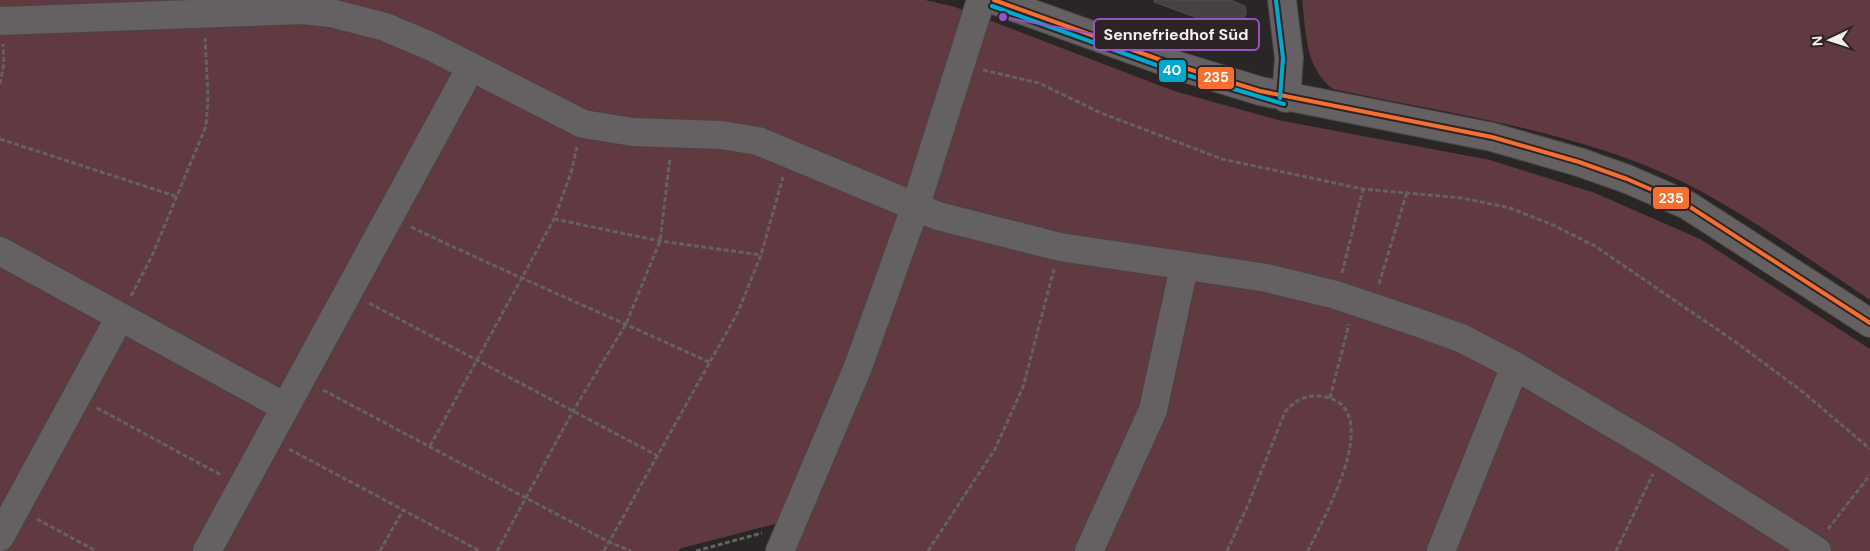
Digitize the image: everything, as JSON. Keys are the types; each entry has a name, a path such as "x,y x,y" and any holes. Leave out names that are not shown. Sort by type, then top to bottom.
{"street":[{"path":"784,539 858,367 915,208 981,0"},
{"path":"994,0 1172,64 1286,98 1492,136 1579,162 1627,179 1687,205 1870,323"},
{"path":"1282,0 1290,58 1286,98"},
{"path":"1,21 302,10 332,13 385,27 471,66 582,124 633,132 721,135 758,141 938,216 1060,247 1267,278 1355,301 1461,338 1515,366 1664,454 1815,550"},
{"path":"207,551 471,66"},
{"path":"0,251 285,407"},
{"path":"1089,551 1153,410 1184,266"},
{"path":"0,537 120,316"},
{"path":"1441,551 1515,366"}],"path":[{"path":"120,316 152,256 175,196 206,126 208,96 204,13"},
{"path":"0,84 4,64 1,21"},
{"path":"960,66 1039,83 1101,113 1222,159 1363,189 1462,198 1510,208 1553,225 1595,246 1650,282 1788,381 1870,449"},
{"path":"430,446 554,219 571,173 582,124"},
{"path":"497,551 573,411 626,324 660,241 673,132"},
{"path":"0,139 175,196"},
{"path":"604,551 656,455 711,363 738,312 761,255 790,155"},
{"path":"1330,398 1355,301 1363,189"},
{"path":"1355,301 1407,192"},
{"path":"389,216 521,279 711,363"},
{"path":"554,219 660,241 761,255"},
{"path":"928,551 995,449 1019,396 1060,247"},
{"path":"348,292 656,455"},
{"path":"301,378 609,542 631,551"},
{"path":"1227,551 1285,412 1293,403 1305,397 1317,395 1330,398 1346,412 1352,432 1344,472 1308,551"},
{"path":"76,397 242,486"},
{"path":"268,438 480,551"},
{"path":"1616,551 1664,454"},
{"path":"1815,550 1870,475"},
{"path":"16,507 96,551"},
{"path":"380,551 403,510"},
{"path":"696,551 784,539"}],"shaded area":[{"path":"0,0 925,0 955,7 1174,91 1278,120 1490,160 1595,193 1700,239 1870,349 1870,551 792,551 805,516 682,548 678,551 0,551"},
{"path":"1302,0 1870,0 1870,300 1734,210 1687,184 1645,165 1558,137 1513,126 1333,89 1317,71 1308,49"}],"building":[{"path":"1154,0 1231,0 1245,6 1246,13 1240,30 1227,26 1225,28 1154,2"}],"transit line":[{"name":"235","path":"994,0 1172,64 1260,91 1492,137 1579,162 1627,179 1687,205 1870,323"},
{"name":"40","path":"1276,1 1283,58 1280,98"},
{"name":"40","path":"992,6 1170,70 1284,104"}],"place":[{"name":"Sennefriedhof Süd","path":"1003,17"}]}
